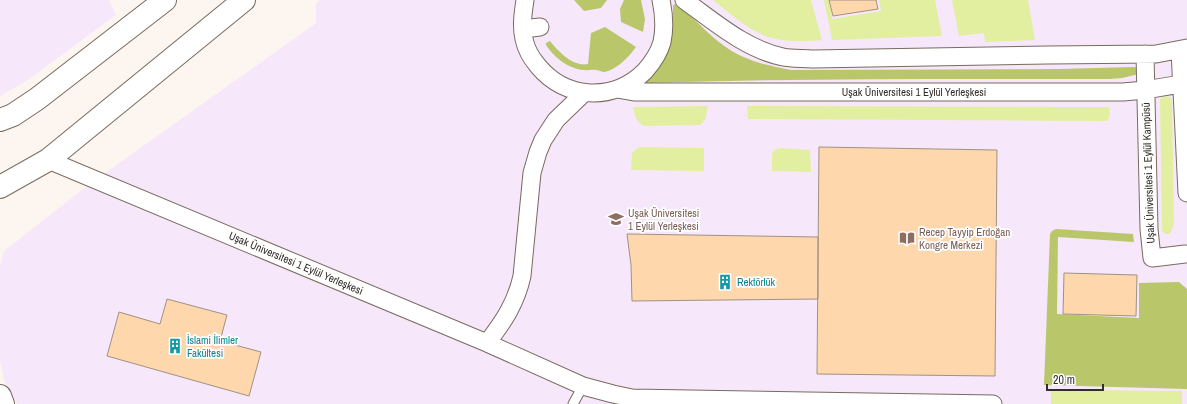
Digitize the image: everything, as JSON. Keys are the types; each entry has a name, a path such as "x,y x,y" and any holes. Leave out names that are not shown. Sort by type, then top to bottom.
{"street":[{"path":"0,120 13,115 36,99 165,0"},
{"path":"0,187 48,160 244,0"},
{"name":"Uşak Üniversitesi 1 Eylül Yerleşkesi","path":"525,0 522,19 531,28 524,40 532,59 545,75 562,86 584,93 600,93 617,89 636,79 652,63 662,44 664,22 661,0"},
{"path":"684,0 728,32 756,48 783,57 813,59 955,58 1156,54 1183,49 1187,193"},
{"name":"Uşak Üniversitesi 1 Eylül Kampüsü","path":"1145,54 1149,229 1152,258 1186,254"},
{"name":"Uşak Üniversitesi 1 Eylül Yerleşkesi","path":"617,89 634,92 1123,92 1185,83"},
{"path":"488,343 504,320 518,292 522,276 532,173 538,152 543,140 556,120 584,93"},
{"name":"Uşak Üniversitesi 1 Eylül Yerleşkesi","path":"48,160 488,343 583,386 613,394 632,398 993,404"},
{"path":"0,396 4,404"}],"lane":[{"path":"573,404 583,386"}],"shaded area":[{"path":"0,0 109,0 116,15 25,82 0,96"},
{"name":"Uşak Üniversitesi 1 Eylül Yerleşkesi","path":"320,0 1187,0 1187,404 17,404 4,380 0,360 0,266 4,251 87,186 316,23 316,3"}],"green space":[{"path":"574,0 607,0 601,8 584,11"},
{"path":"624,0 641,0 645,19 643,32 621,22 620,9"},
{"path":"713,0 811,0 822,40 787,41 763,35 745,25"},
{"path":"824,0 830,0 832,19 881,11 879,0 935,0 942,36 832,40"},
{"path":"952,0 1028,0 1035,40 985,42 984,33 959,36"},
{"path":"679,3 710,34 736,54 762,64 791,70 1058,69 1134,67 1137,68 1139,74 1110,79 820,80 647,83 646,77 670,41 673,21 673,5"},
{"path":"605,27 636,47 622,62 605,72 578,69 567,65 557,58 546,45 546,43 550,41 567,58 577,63 588,64 591,33"},
{"path":"1165,96 1172,99 1174,224 1170,234 1166,234 1162,231 1160,99"},
{"path":"708,106 705,120 700,125 644,126 637,120 633,107"},
{"path":"747,106 1109,107 1110,114 1107,121 748,119"},
{"path":"639,147 704,148 704,171 631,170 632,153"},
{"path":"781,148 810,150 811,172 772,171 772,154 774,150"},
{"path":"1056,229 1133,234 1134,242 1058,237 1057,314 1139,318 1139,283 1179,282 1187,289 1187,389 1044,385 1050,234"},
{"path":"1051,390 1182,391 1182,404 1051,404"}],"building":[{"path":"829,0 876,0 878,9 833,16"},
{"name":"Recep Tayyip Erdoğan Kongre Merkezi","path":"819,147 997,150 995,376 817,374"},
{"name":"Rektörlük","path":"627,234 818,237 818,299 632,301 631,265"},
{"path":"1064,273 1137,275 1136,316 1063,314"},
{"name":"İslami İlimler Fakültesi","path":"167,299 227,315 220,341 261,352 249,396 107,356 119,312 160,324"}],"place":[{"name":"Uşak Üniversitesi 1 Eylül Yerleşkesi","path":"616,219"},
{"name":"Recep Tayyip Erdoğan Kongre Merkezi","path":"907,238"},
{"name":"Rektörlük","path":"725,282"},
{"name":"İslami İlimler Fakültesi","path":"175,346"}]}
